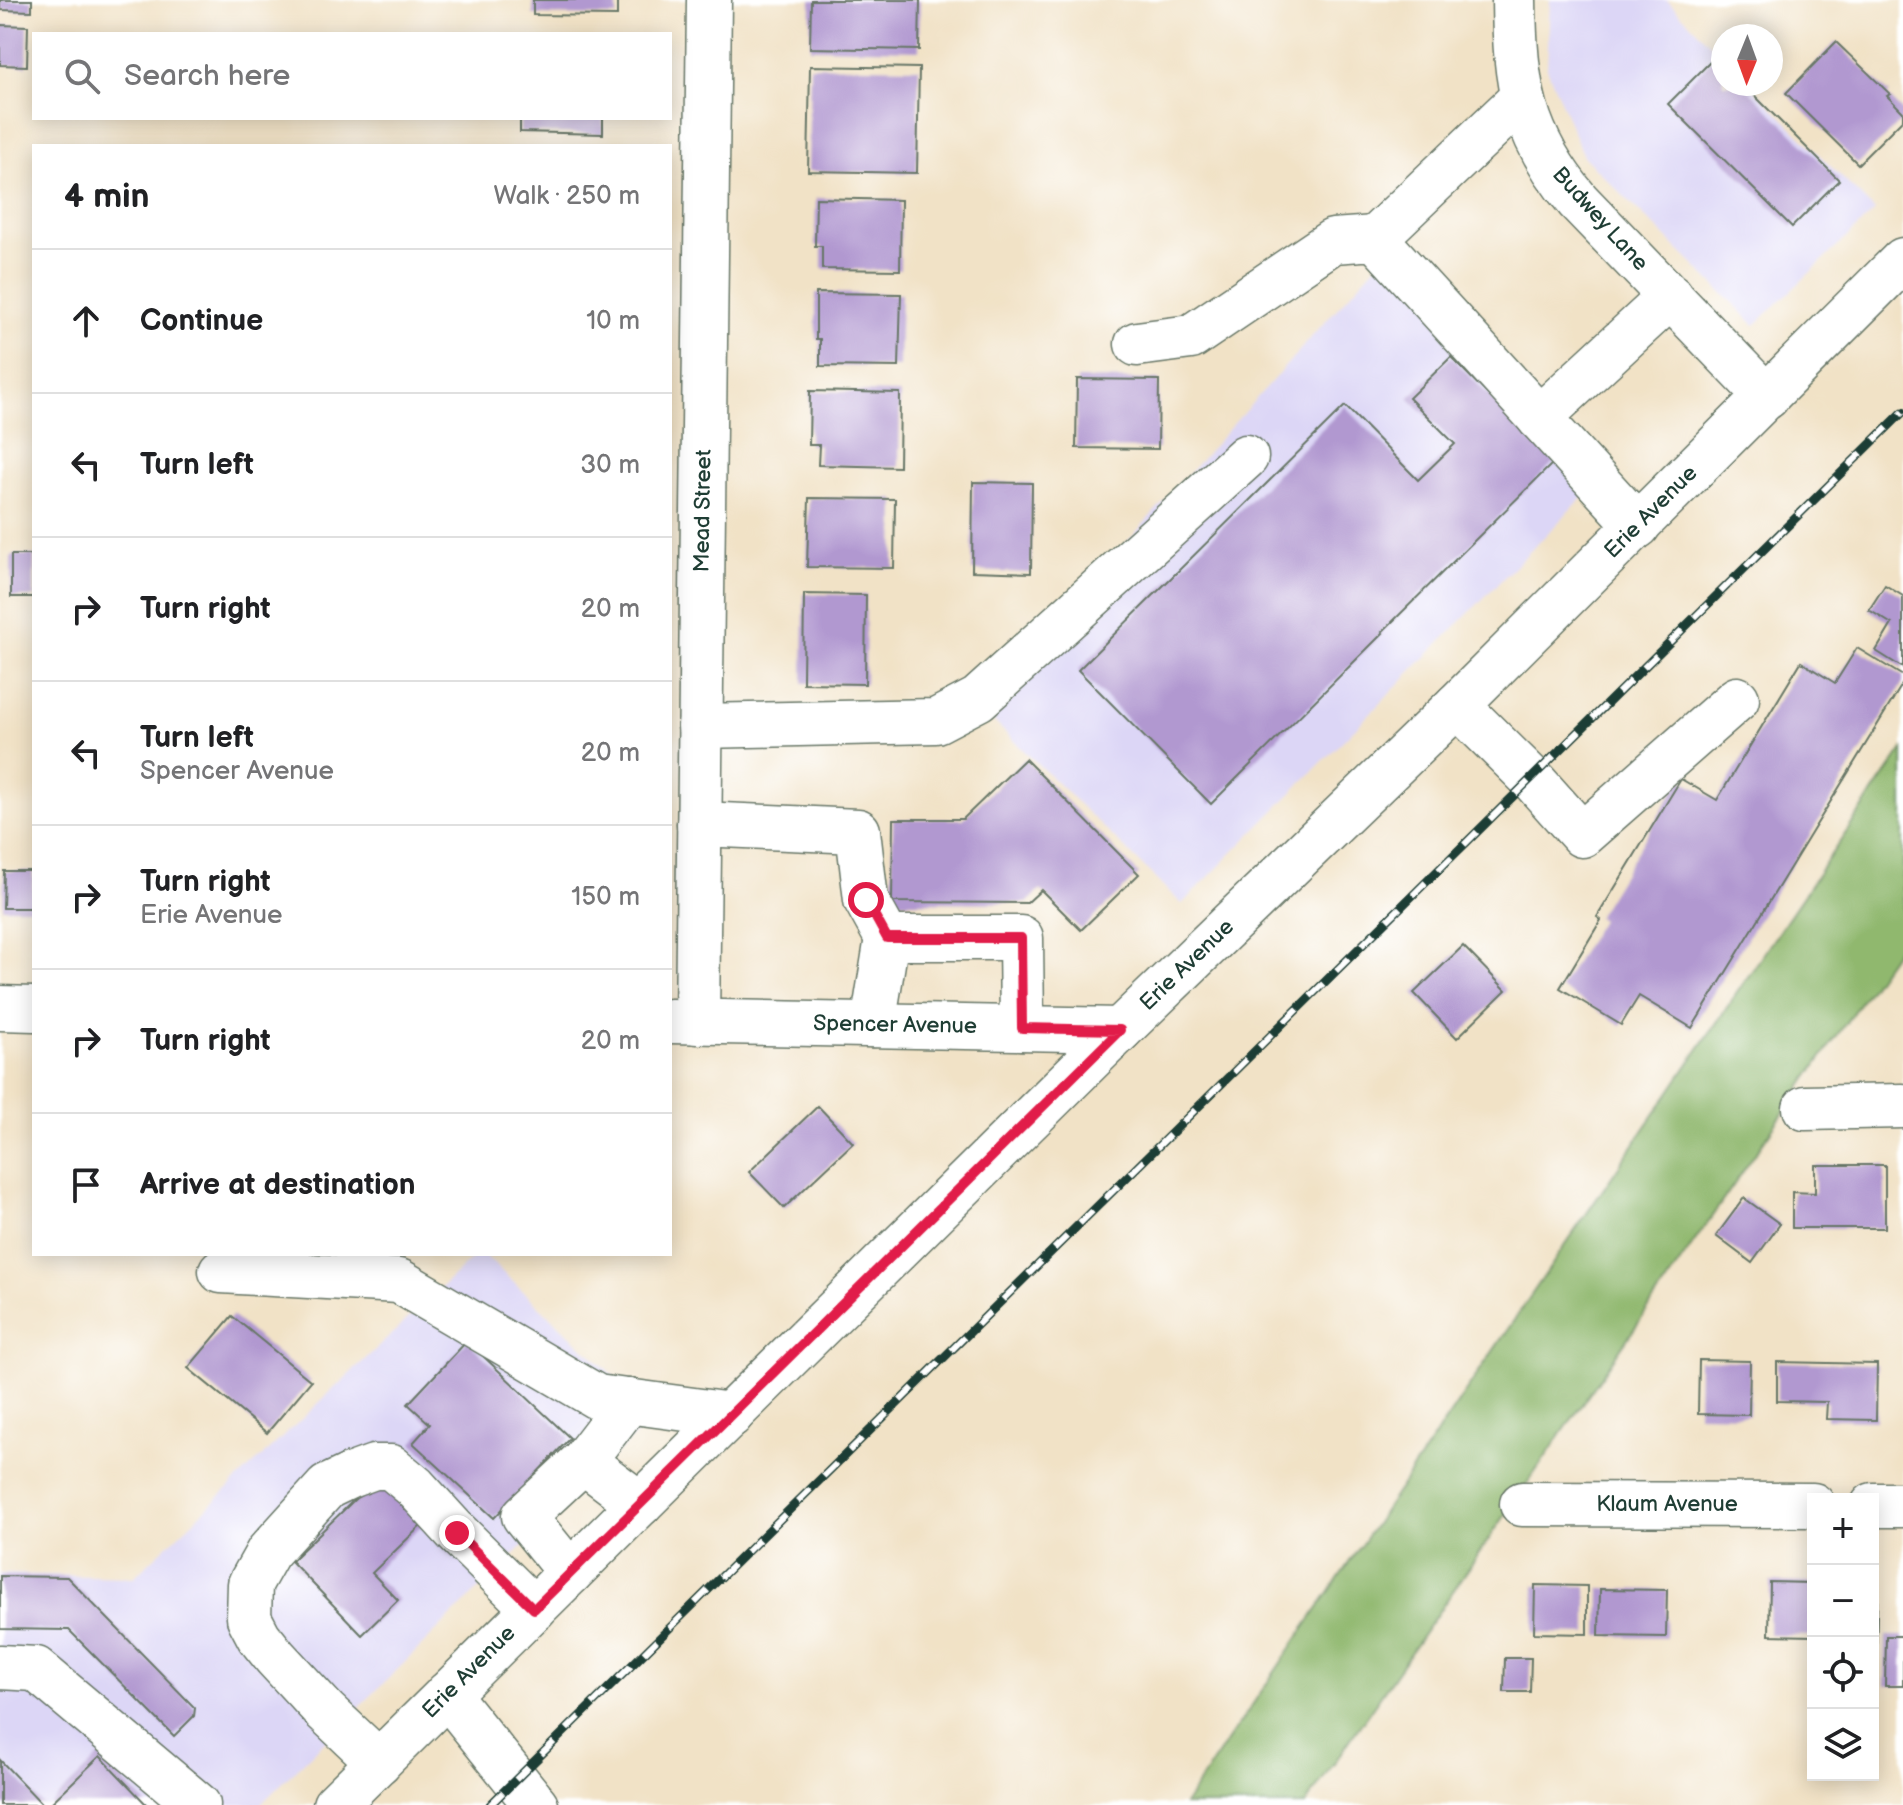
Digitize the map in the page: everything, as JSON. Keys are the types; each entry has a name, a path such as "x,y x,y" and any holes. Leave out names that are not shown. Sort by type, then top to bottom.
{"street":[{"name":"Mead Street","path":"683,1021 699,824 700,726 687,469 709,0"},
{"name":"Budwey Lane","path":"1514,0 1522,98 1529,124 1542,152 1560,179 1767,397"},
{"path":"1137,344 1191,337 1333,241 1375,238 1522,98"},
{"path":"1375,238 1638,526"},
{"name":"Erie Avenue","path":"335,1805 1120,1030 1457,705 1903,260"},
{"path":"1539,418 1671,296"},
{"path":"700,726 936,721 978,699 1246,457"},
{"path":"1457,705 1532,779 1582,835 1737,699"},
{"path":"699,824 858,831 866,900 887,938 873,1025"},
{"path":"887,938 1021,938 1022,1028"},
{"path":"0,1008 32,1009"},
{"name":"Spencer Avenue","path":"683,1021 1120,1030"},
{"path":"1805,1108 1903,1106"},
{"path":"221,1271 399,1281 597,1397 731,1415"},
{"path":"570,1573 524,1516 583,1461 629,1401"},
{"path":"583,1461 640,1504"},
{"path":"379,1762 325,1711 275,1657 249,1618 250,1584 268,1552 327,1487 374,1467 391,1467 415,1487 534,1609"},
{"name":"Klaum Avenue","path":"1522,1504 1807,1505"},
{"path":"1879,1505 1903,1505"},
{"path":"0,1667 36,1669 198,1805"},
{"path":"447,1694 536,1805"}],"shaded area":[{"path":"1550,0 1667,0 1711,45 1711,96 1761,96 1875,211 1755,325 1583,156 1547,68"},
{"path":"1396,243 1609,471 1182,904 979,707"},
{"path":"475,1256 485,1256 656,1415 260,1805 0,1805 0,1574 134,1577"}],"green space":[{"path":"1903,749 1903,940 1305,1805 1184,1805"}],"building":[{"path":"0,0 32,0 32,11 0,10"},
{"path":"533,0 617,0 617,16 533,15"},
{"path":"811,0 920,0 919,50 810,48"},
{"path":"0,25 28,26 27,66 0,65"},
{"path":"1836,42 1890,94 1887,96 1903,112 1903,119 1858,164 1786,93"},
{"path":"1711,61 1711,96 1755,96 1839,180 1792,227 1668,104"},
{"path":"810,66 919,68 917,173 808,171"},
{"path":"520,120 603,120 603,134 520,132"},
{"path":"816,198 901,200 900,270 822,269 822,246 815,246"},
{"path":"816,293 901,294 899,367 820,366 820,339 816,339"},
{"path":"1451,357 1554,462 1211,804 1078,670 1345,406 1418,480 1455,444 1409,398"},
{"path":"1077,379 1159,380 1158,449 1076,448"},
{"path":"810,391 900,393 899,467 818,465 819,445 809,445"},
{"path":"973,482 1032,483 1031,573 972,571"},
{"path":"809,498 895,499 894,568 807,567"},
{"path":"11,555 32,555 32,597 11,597"},
{"path":"1885,585 1903,596 1903,668 1876,651 1892,624 1869,610"},
{"path":"804,594 866,595 865,684 803,683"},
{"path":"1857,648 1903,676 1903,683 1692,1028 1639,996 1621,1025 1560,988 1601,920 1597,917 1681,779 1717,800 1801,662 1835,683"},
{"path":"1025,759 1139,874 1081,930 1041,890 1027,903 892,902 893,819 963,819"},
{"path":"4,871 32,871 32,908 3,908"},
{"path":"1463,946 1506,990 1457,1038 1414,993"},
{"path":"818,1106 853,1143 784,1208 749,1172"},
{"path":"1815,1165 1885,1165 1885,1228 1792,1228 1792,1192 1815,1193"},
{"path":"1744,1198 1780,1224 1752,1263 1716,1236"},
{"path":"232,1316 311,1381 267,1433 188,1368"},
{"path":"467,1341 570,1438 494,1518 413,1443 430,1424 408,1404"},
{"path":"1699,1360 1750,1361 1749,1415 1698,1414"},
{"path":"1777,1362 1877,1364 1876,1420 1826,1419 1827,1402 1777,1401"},
{"path":"379,1476 424,1523 372,1573 398,1600 362,1635 291,1561"},
{"path":"0,1576 67,1577 195,1708 194,1716 174,1736 69,1630 0,1629"},
{"path":"1770,1582 1807,1583 1807,1636 1769,1635"},
{"path":"1535,1585 1587,1586 1587,1634 1534,1633"},
{"path":"1600,1589 1667,1590 1666,1637 1599,1636"},
{"path":"1886,1636 1903,1636 1903,1686 1885,1686"},
{"path":"1505,1658 1531,1658 1530,1692 1504,1692"},
{"path":"100,1756 147,1805 49,1805"},
{"path":"0,1760 43,1805 0,1805"}],"railway":[{"path":"490,1805 1903,412"}],"route":[{"path":"457,1533 534,1609 1120,1030 1022,1028 1021,938 887,938 866,900"}]}
